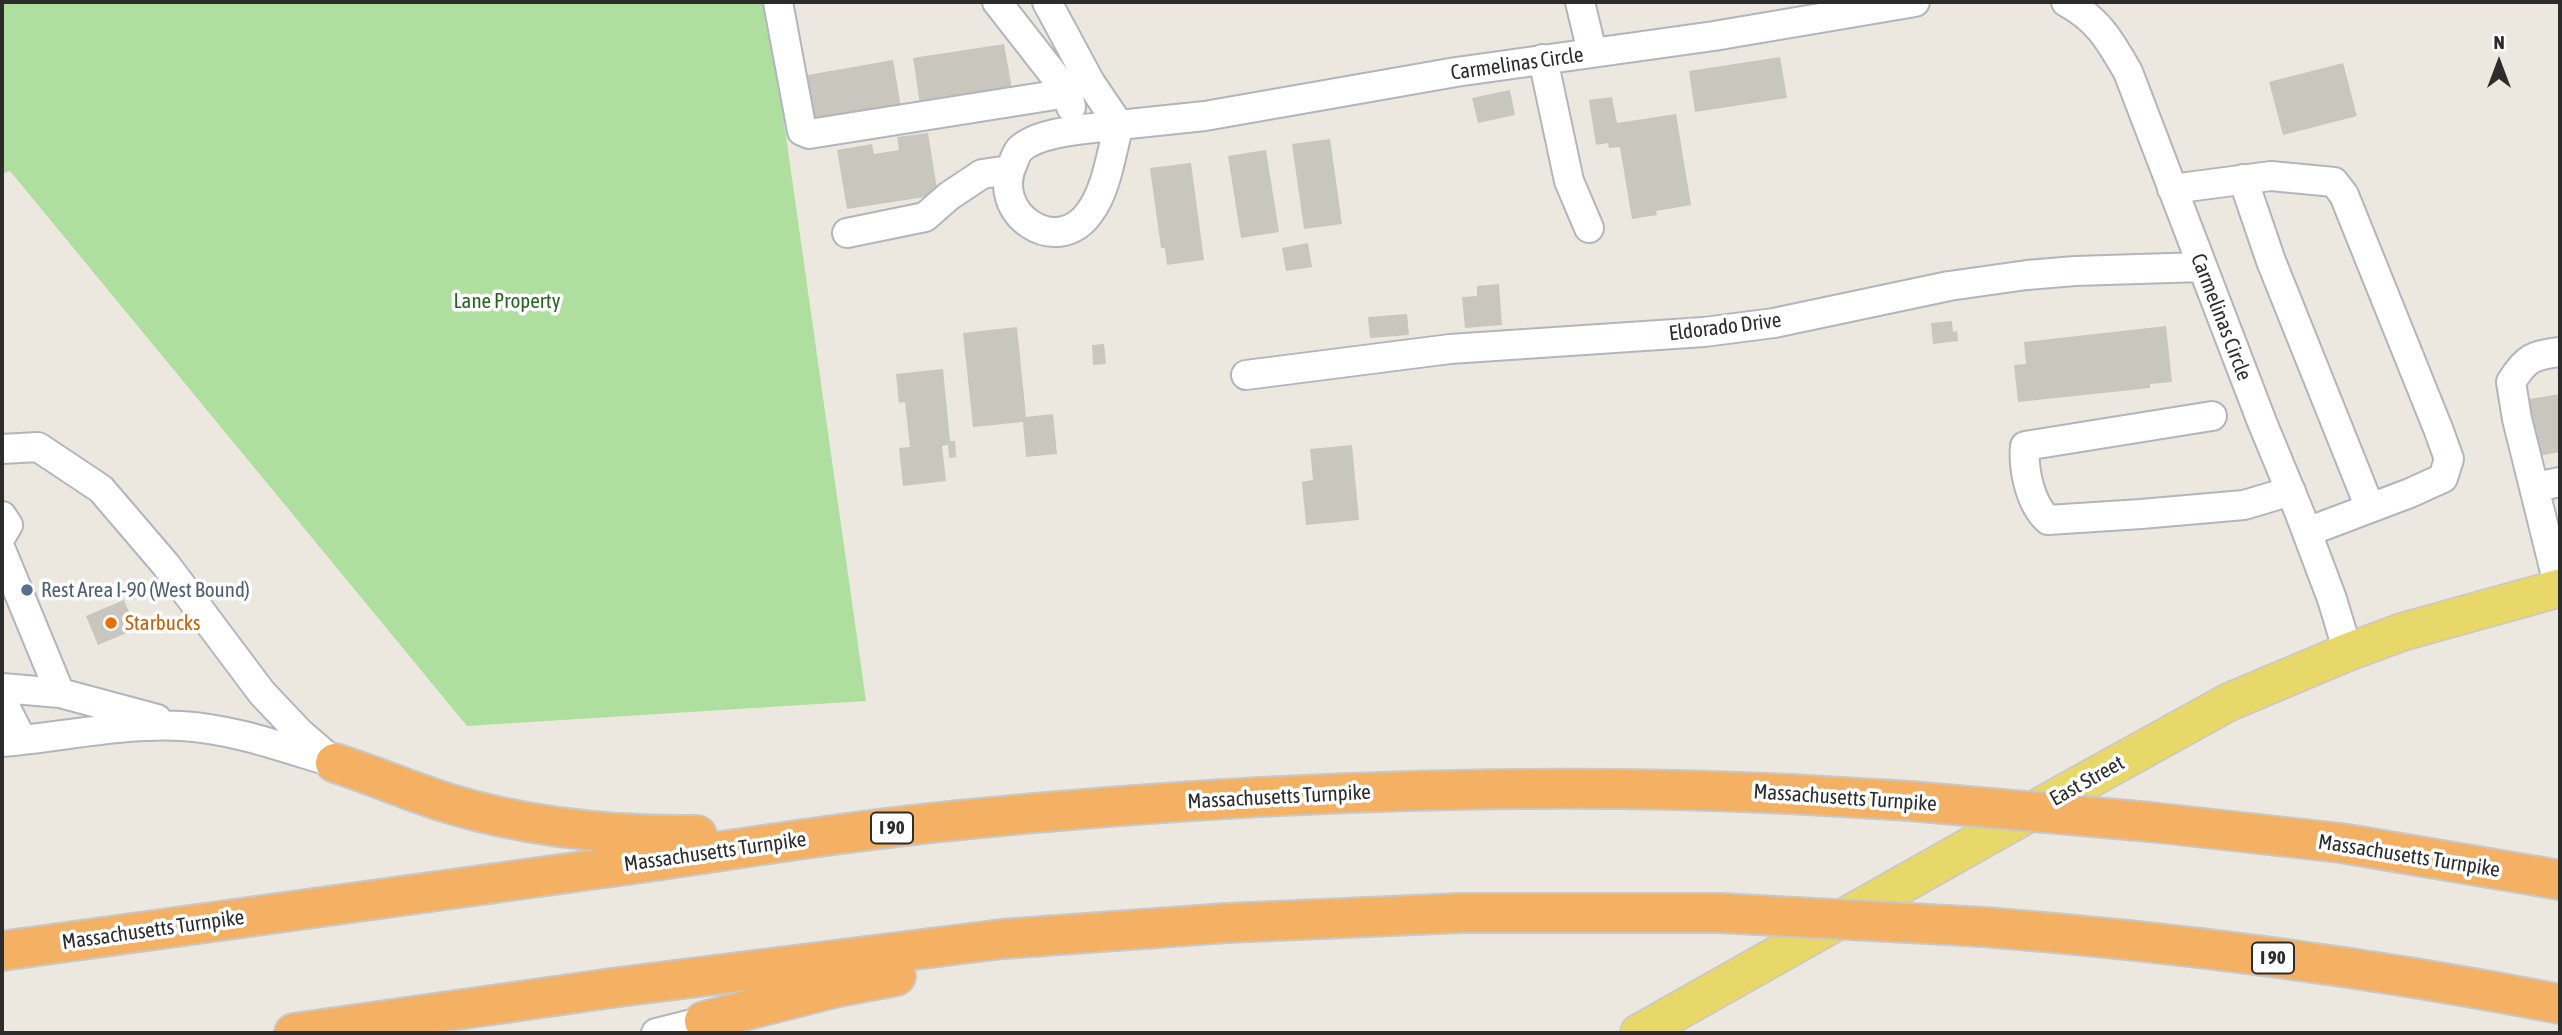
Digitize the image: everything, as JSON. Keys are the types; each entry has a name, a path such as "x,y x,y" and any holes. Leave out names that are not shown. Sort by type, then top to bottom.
{"highway":[{"path":"335,763 450,804 543,826 579,831 640,835 849,833"},
{"name":"Massachusetts Turnpike","path":"2,951 849,833 1040,813 1326,794 1553,789 1708,790 1923,802 2150,822 2341,844 2560,880"},
{"name":"I 90","path":"293,1033 619,987 1002,939 1227,923 1461,913 1719,913 2075,934 2230,952 2422,980 2560,1004"},
{"path":"696,1027 838,987 1227,923"}],"main road":[{"name":"East Street","path":"1639,1033 2229,702 2348,652 2459,614 2560,588"}],"street":[{"path":"778,2 802,131 809,134 1068,93"},
{"path":"997,2 1068,93 1075,131"},
{"path":"847,233 925,217 949,195 982,174 1009,170 1009,189 1014,209 1030,227 1052,232 1072,228 1090,213 1100,193 1119,125 1090,82 1047,2"},
{"path":"1580,2 1592,52"},
{"name":"Carmelinas Circle","path":"1009,170 1019,149 1036,140 1075,131 1205,116 1316,96 1592,52 1714,36 1915,2"},
{"name":"Carmelinas Circle","path":"2071,3 2090,17 2108,39 2128,72 2307,532 2348,652"},
{"path":"1543,60 1569,181 1588,228"},
{"path":"2172,189 2243,179 2293,176 2334,182 2344,195 2439,431 2449,459 2442,478 2307,532"},
{"path":"2243,179 2272,261 2370,508"},
{"name":"Eldorado Drive","path":"1246,375 1450,349 1704,332 1774,323 1949,286 2027,275 2082,270 2202,267"},
{"path":"2560,352 2538,355 2522,365 2511,382 2517,419 2548,485 2560,588"},
{"path":"2212,416 2025,446 2024,456 2032,497 2040,513 2048,520 2244,505 2291,491"},
{"path":"2,449 37,447 101,489 166,565 262,693 299,732 335,763"},
{"path":"2,516 8,525 2,534"},
{"path":"2,552 60,693"},
{"path":"2,688 60,693 181,726"},
{"path":"2,700 12,741 181,726 255,738 335,763"},
{"path":"656,1033 696,1027"}],"green space":[{"name":"Lane Property","path":"2,2 767,2 866,701 467,726 10,171 2,174"}],"building":[{"path":"1004,44 1012,89 920,104 913,58"},
{"path":"1780,57 1787,98 1695,112 1689,71"},
{"path":"893,60 901,107 810,123 802,76"},
{"path":"2343,63 2357,116 2283,135 2269,82"},
{"path":"1510,90 1515,115 1478,123 1472,98"},
{"path":"1612,97 1617,123 1676,114 1691,205 1656,211 1657,215 1632,219 1620,147 1609,148 1608,143 1596,145 1589,100"},
{"path":"928,133 938,195 847,209 837,150 872,144 874,154 899,150 897,137"},
{"path":"1330,139 1342,224 1304,229 1292,144"},
{"path":"1266,150 1279,232 1241,238 1228,156"},
{"path":"1191,163 1204,260 1167,265 1165,248 1161,248 1150,168"},
{"path":"1308,243 1312,267 1286,271 1282,248"},
{"path":"1499,284 1502,325 1465,328 1462,297 1477,296 1477,286"},
{"path":"1407,314 1409,335 1370,338 1368,317"},
{"path":"1952,321 1953,332 1957,331 1958,341 1933,344 1931,323"},
{"path":"2166,326 2172,382 2150,384 2150,388 2018,402 2014,365 2026,364 2024,342"},
{"path":"1017,327 1026,417 1053,414 1057,454 1026,457 1023,422 973,427 963,333"},
{"path":"1104,344 1106,364 1093,365 1092,345"},
{"path":"943,369 950,441 955,441 956,457 949,458 948,445 942,446 946,481 903,486 899,448 910,447 905,402 899,403 896,374"},
{"path":"2560,394 2560,452 2539,456 2529,399"},
{"path":"1352,445 1359,520 1306,525 1302,482 1313,480 1310,449"},
{"name":"Starbucks","path":"124,600 136,629 98,645 86,616"}],"place":[{"name":"Rest Area I-90 (West Bound)","path":"27,590"},
{"name":"Starbucks","path":"111,623"}]}
